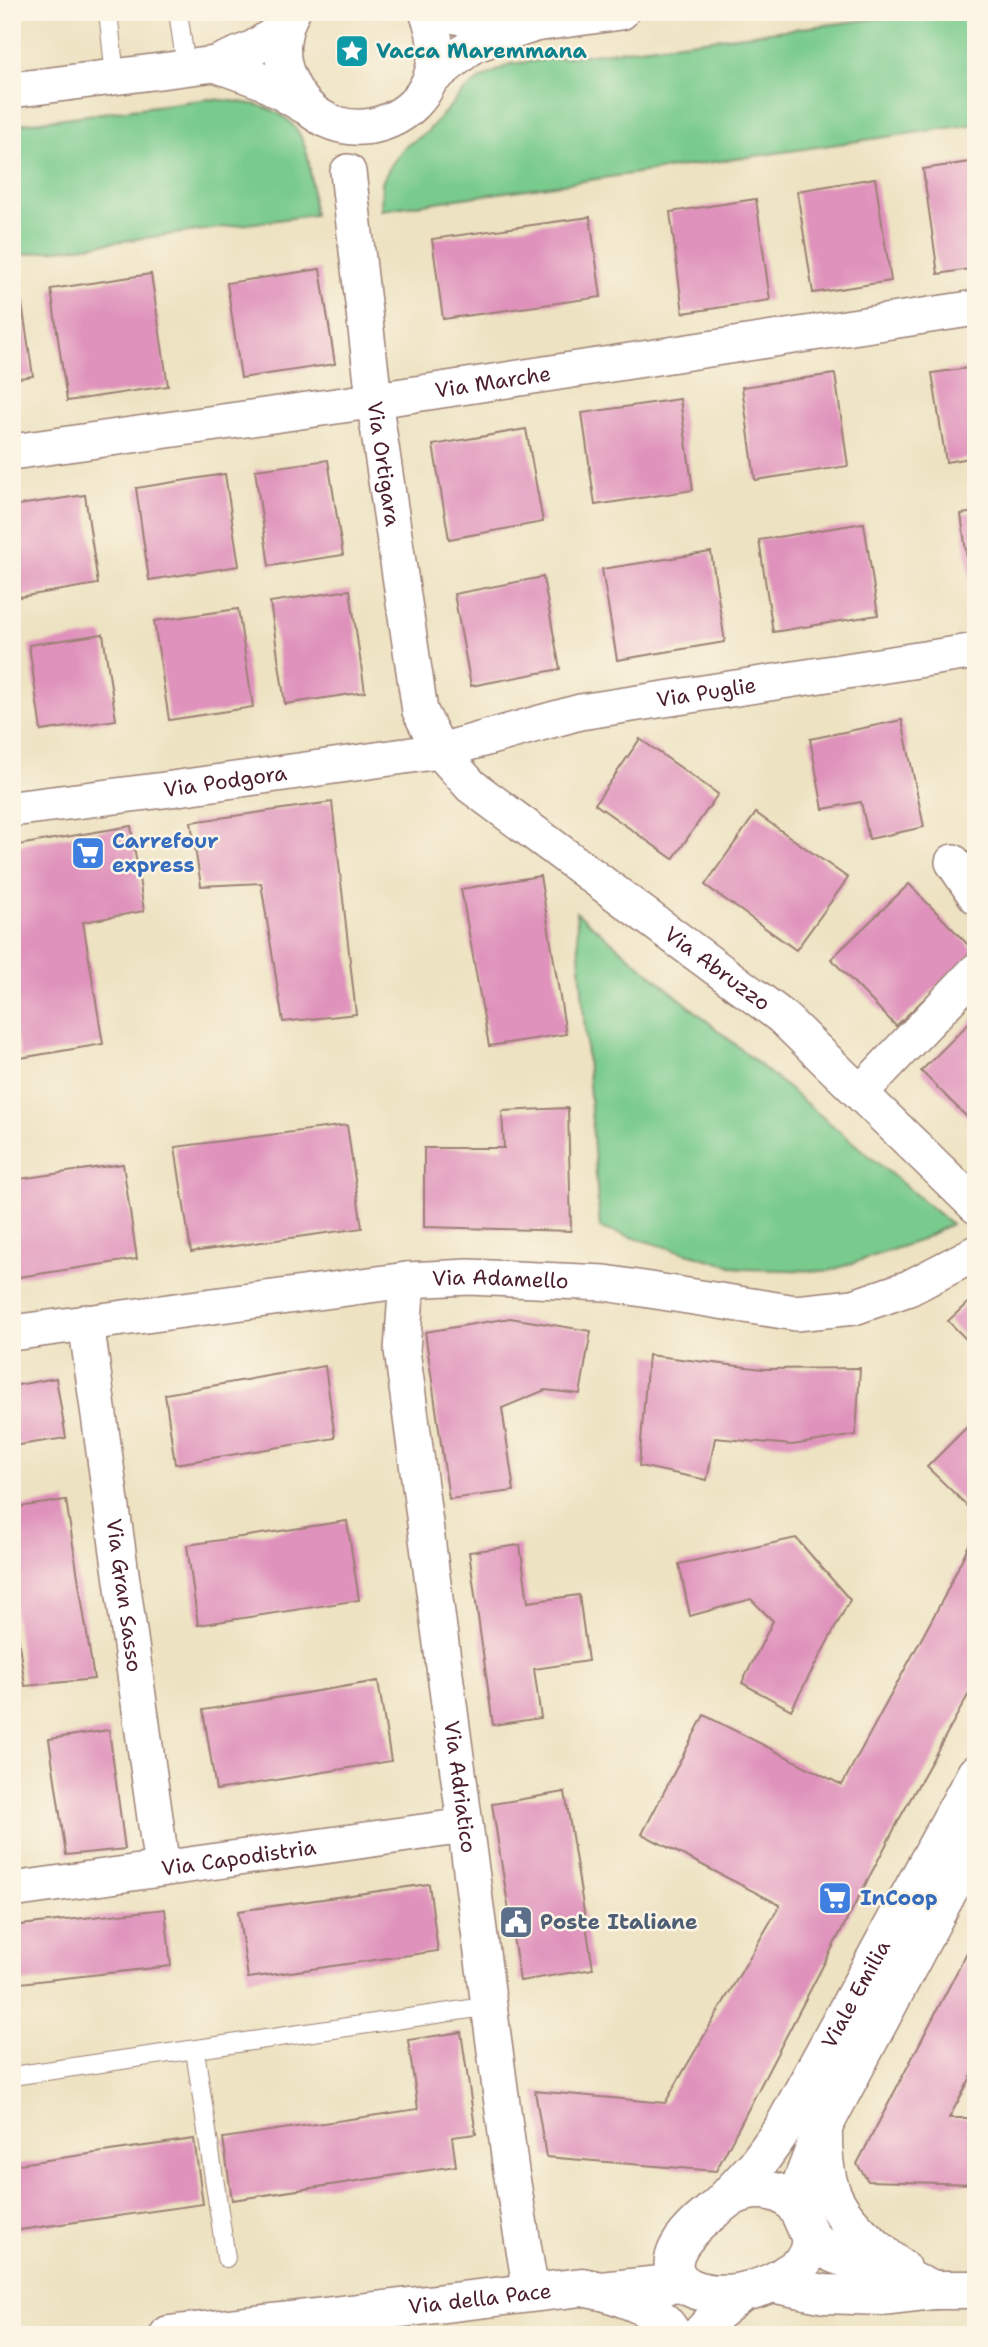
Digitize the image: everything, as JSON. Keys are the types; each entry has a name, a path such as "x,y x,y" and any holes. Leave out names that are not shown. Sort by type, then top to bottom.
{"main road":[{"name":"Viale Emilia","path":"720,2204 756,2166 782,2130 976,1774"},
{"name":"Viale Emilia","path":"804,2224 802,2183 823,2127 976,1838"},
{"path":"823,2127 822,2160 827,2184 847,2221 896,2265 935,2290"},
{"name":"Via della Pace","path":"591,2289 680,2241 690,2229 733,2196 752,2191 769,2191 782,2194 829,2252 935,2290"},
{"path":"759,2287 797,2266 807,2256 804,2224"},
{"path":"680,2241 675,2253 675,2267 683,2284"},
{"name":"Via della Pace","path":"169,2335 531,2292 683,2284 700,2292 759,2287 825,2294 871,2295 976,2290"},
{"path":"591,2289 639,2303 664,2321 673,2335"}],"street":[{"path":"348,172 363,144 388,122 406,112 421,97 432,78 437,55 435,31 427,12"},
{"path":"440,12 469,19 535,24"},
{"path":"432,78 473,46 535,24 621,12"},
{"path":"12,90 200,66 254,48 288,20"},
{"name":"Via Ortigara","path":"288,20 282,50 285,71 294,91 314,112 348,172 374,399 420,711 440,751"},
{"path":"200,66 261,81 342,126 365,127 388,122"},
{"name":"Via Marche","path":"12,452 976,308"},
{"name":"Via Puglie","path":"440,751 580,712 976,651"},
{"name":"Via Podgora","path":"12,809 440,751"},
{"name":"Via Abruzzo","path":"440,751 471,786 781,1016 976,1206"},
{"path":"953,862 976,896"},
{"path":"860,1093 976,971"},
{"name":"Via Adamello","path":"12,1333 407,1280 469,1277 605,1283 796,1312 854,1307 909,1288 976,1253"},
{"name":"Via Adriatico","path":"407,1280 401,1350 511,2171 531,2292"},
{"name":"Via Gran Sasso","path":"86,1322 162,1868"},
{"name":"Via Capodistria","path":"12,1890 465,1826"},
{"path":"683,2284 692,2302 685,2335"},
{"path":"698,2335 718,2313 759,2287"}],"lane":[{"path":"108,12 115,76"},
{"path":"178,12 200,66"},
{"path":"12,2076 491,2006"},
{"path":"194,2051 226,2258"}],"green space":[{"path":"931,12 976,12 976,124 381,210 382,182 406,146 426,133 463,92 480,79 511,64"},
{"path":"208,99 259,106 283,116 292,124 307,153 314,215 12,256 12,125"},
{"path":"576,912 951,1224 918,1241 829,1271 742,1269 600,1228"}],"building":[{"path":"12,12 35,12 35,14 12,17"},
{"path":"976,161 976,268 938,274 923,169"},
{"path":"875,178 891,281 813,293 797,191"},
{"path":"756,199 770,300 683,313 670,212"},
{"path":"590,217 601,297 443,319 432,239"},
{"path":"320,269 335,364 241,378 227,283"},
{"path":"151,274 168,386 67,401 51,289"},
{"path":"20,291 33,376 12,379 12,293"},
{"path":"976,367 976,457 946,462 932,373"},
{"path":"835,374 848,466 755,480 742,387"},
{"path":"680,399 693,490 595,505 582,413"},
{"path":"526,429 543,522 449,539 433,445"},
{"path":"328,460 343,555 269,566 255,470"},
{"path":"225,474 239,566 149,580 136,488"},
{"path":"85,495 98,584 19,597 12,550 12,506"},
{"path":"976,512 976,596 972,597 961,514"},
{"path":"864,523 878,615 773,632 759,540"},
{"path":"711,552 725,642 617,660 602,569"},
{"path":"543,577 560,669 471,686 454,594"},
{"path":"350,590 365,692 285,704 270,602"},
{"path":"238,609 253,707 169,720 154,621"},
{"path":"103,634 116,720 41,731 29,645"},
{"path":"902,720 924,827 869,839 861,802 823,809 810,739"},
{"path":"640,739 718,794 673,859 595,804"},
{"path":"332,802 356,1014 283,1022 261,883 201,886 191,822"},
{"path":"756,813 848,878 796,950 705,885"},
{"path":"131,826 144,911 83,922 103,1044 20,1058 12,1011 12,846"},
{"path":"540,876 566,1034 489,1046 461,889"},
{"path":"909,884 974,951 896,1026 831,959"},
{"path":"976,1016 976,1126 921,1071"},
{"path":"568,1108 571,1231 424,1227 424,1148 504,1148 502,1111"},
{"path":"347,1125 362,1228 191,1252 175,1147"},
{"path":"123,1164 137,1259 12,1278 12,1180"},
{"path":"976,1295 976,1349 948,1321"},
{"path":"510,1318 591,1331 580,1394 545,1390 502,1408 514,1491 449,1499 425,1332"},
{"path":"648,1355 763,1369 860,1368 856,1435 792,1445 715,1438 707,1480 639,1466"},
{"path":"325,1366 335,1438 175,1464 165,1394"},
{"path":"56,1378 66,1438 12,1446 12,1386"},
{"path":"976,1418 976,1514 927,1467"},
{"path":"66,1500 94,1679 25,1686 12,1595 12,1508"},
{"path":"347,1521 359,1600 198,1625 187,1545"},
{"path":"976,1530 976,1681 901,1816 716,2171 546,2157 535,2091 665,2103 780,1905 642,1834 704,1715 842,1785 944,1597"},
{"path":"796,1538 850,1600 791,1710 742,1683 773,1621 751,1599 690,1616 679,1564"},
{"path":"520,1545 528,1602 579,1595 588,1661 534,1669 541,1718 493,1725 469,1552"},
{"path":"378,1681 391,1761 216,1790 203,1710"},
{"path":"109,1730 125,1849 66,1855 49,1739"},
{"path":"565,1792 593,1969 520,1981 492,1804"},
{"path":"429,1884 438,1951 248,1978 238,1911"},
{"path":"165,1909 171,1966 12,1984 12,1926"},
{"path":"976,1935 976,2068 949,2118 976,2118 976,2184 868,2181 857,2164"},
{"path":"461,2032 476,2134 452,2137 456,2166 232,2200 223,2138 418,2109 408,2040"},
{"path":"194,2139 203,2204 12,2231 12,2165"}],"place":[{"name":"Vacca Maremmana","path":"352,51"},
{"name":"Carrefour express","path":"88,853"},
{"name":"InCoop","path":"835,1898"},
{"name":"Poste Italiane","path":"516,1922"}]}
